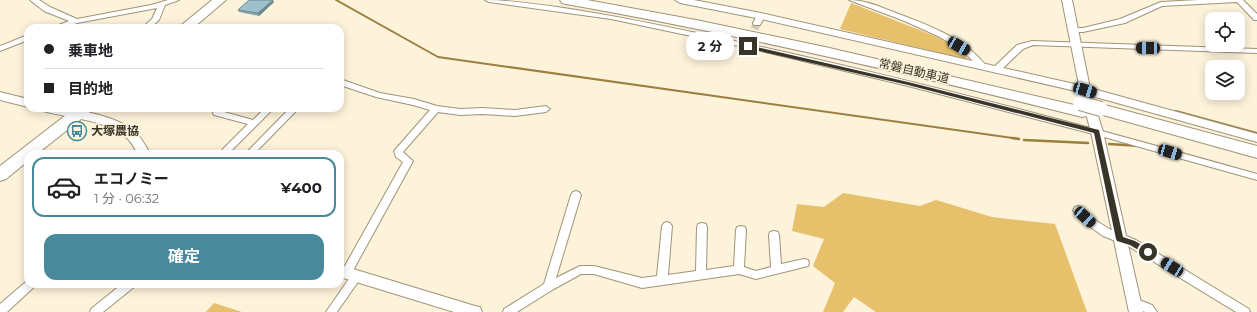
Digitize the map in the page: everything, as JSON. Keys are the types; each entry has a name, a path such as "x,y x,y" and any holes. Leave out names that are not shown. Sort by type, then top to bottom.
{"highway":[{"path":"190,24 220,0"},
{"path":"202,24 232,0"},
{"name":"常磐自動車道","path":"566,0 833,52 1081,108"},
{"name":"常磐自動車道","path":"608,0 834,45 1081,108 1100,119 1257,161"},
{"path":"45,150 86,112"},
{"path":"34,150 86,112"},
{"name":"常磐自動車道","path":"1100,119 1257,152"},
{"path":"0,175 24,157"},
{"path":"0,187 24,168"}],"street":[{"path":"34,0 73,24 175,0"},
{"path":"489,0 611,17 749,43 908,84 1100,119 1257,177"},
{"path":"680,0 759,20 1085,90 1257,138"},
{"path":"853,0 929,29 969,52 983,67"},
{"path":"1067,0 1085,90 1100,119 1120,239 1135,307 1148,308 1152,312"},
{"path":"1074,30 1083,30 1122,21 1161,4 1239,0 1257,18"},
{"path":"150,24 155,20 162,4"},
{"path":"0,49 24,39"},
{"path":"996,70 1020,47 1032,43 1257,51"},
{"path":"344,83 378,95 460,112 483,111 515,113 546,109"},
{"path":"0,96 24,102"},
{"path":"436,108 398,152 399,155 408,161 347,273 475,312"},
{"path":"86,112 129,133 142,150"},
{"path":"227,150 266,112"},
{"path":"253,150 291,112"},
{"path":"217,113 255,123"},
{"path":"548,287 576,195"},
{"path":"1078,210 1092,223 1120,239 1132,243 1245,312"},
{"path":"662,280 667,226"},
{"path":"701,275 702,227"},
{"path":"739,270 741,230"},
{"path":"774,234 776,270"},
{"path":"508,312 548,287 580,270 594,270 642,283 739,270 756,275 804,263"},
{"path":"0,311 26,288"},
{"path":"95,312 125,288"},
{"path":"331,312 341,288"}],"shaded area":[{"path":"851,3 950,42 969,60 840,29"},
{"path":"843,193 920,206 936,200 992,217 1055,224 1087,312 876,312 854,297 843,312 823,312 835,283 813,266 824,239 792,231 797,204 824,207"},
{"path":"214,303 242,312 206,312"}],"building":[{"path":"249,0 273,0 258,13 238,10"}],"waterway":[{"path":"336,0 438,57 1019,139 1012,138"},
{"path":"1174,112 1176,111 1257,133"},
{"path":"1024,140 1088,143"},
{"path":"1109,144 1141,146"}],"tunnel":[{"path":"750,40 757,23"}],"place":[{"name":"大塚農協","path":"77,131"}],"route":[{"path":"748,46 908,84 1097,132 1120,239 1132,243 1148,252"}]}
